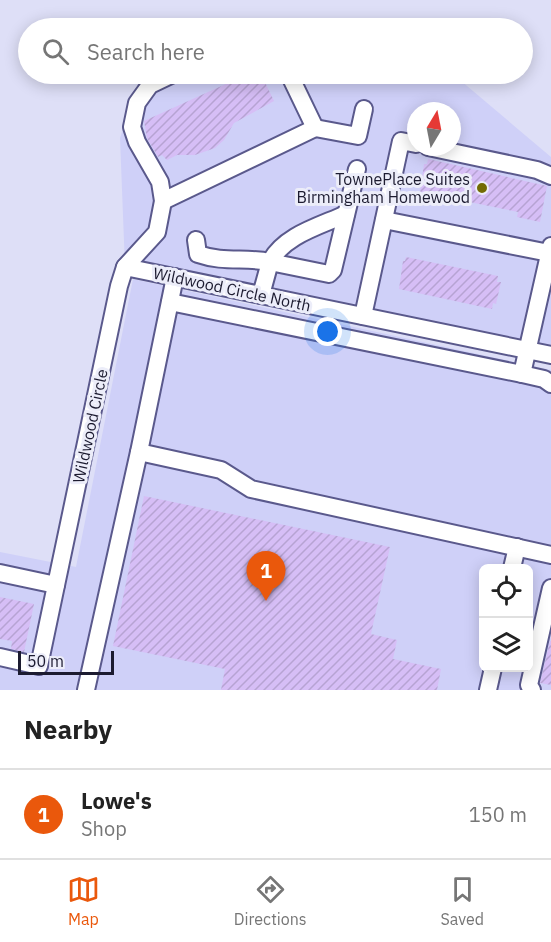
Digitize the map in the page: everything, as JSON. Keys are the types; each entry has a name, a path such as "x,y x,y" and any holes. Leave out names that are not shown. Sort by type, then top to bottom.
{"street":[{"path":"125,267 157,232 164,201 160,182 132,127 137,103 152,84"},
{"path":"294,84 315,128"},
{"path":"164,201 315,128 358,136 364,108"},
{"path":"363,316 401,141 407,142"},
{"path":"461,154 537,170 551,176"},
{"path":"196,240 198,254 217,261 255,259 329,274 333,270 357,168"},
{"path":"261,295 270,262 277,249 293,238 346,214"},
{"path":"384,220 550,250 522,374"},
{"name":"Wildwood Circle North","path":"125,267 551,355"},
{"name":"Wildwood Circle","path":"0,657 39,666 125,267"},
{"path":"86,690 175,277"},
{"path":"170,302 522,374 544,379 551,384"},
{"path":"139,452 221,470 250,489 551,555"},
{"path":"513,564 517,547"},
{"path":"0,573 56,585"},
{"path":"532,690 529,685 551,588"},
{"path":"488,690 492,672"}],"shaded area":[{"path":"138,84 465,84 551,157 551,356 125,267 120,138"},
{"path":"133,279 551,370 551,690 0,690 0,552 76,567"}],"building":[{"path":"226,84 266,84 274,101 234,123 224,140 215,148 195,155 177,155 167,160 162,155 158,157 147,138 144,121"},
{"path":"428,159 547,186 540,222 517,217 518,212 420,192 424,164 427,164"},
{"path":"406,257 498,276 497,282 501,282 496,304 493,303 492,309 399,289 403,261"},
{"path":"144,496 390,547 371,634 397,640 393,659 441,669 437,690 221,690 225,669 113,646"},
{"path":"0,597 34,604 24,652 11,649 12,641 0,639"},
{"path":"551,641 551,685 540,683"}],"place":[{"name":"TownePlace Suites Birmingham Homewood","path":"482,188"},
{"name":"Lowe's","path":"266,601"}]}
